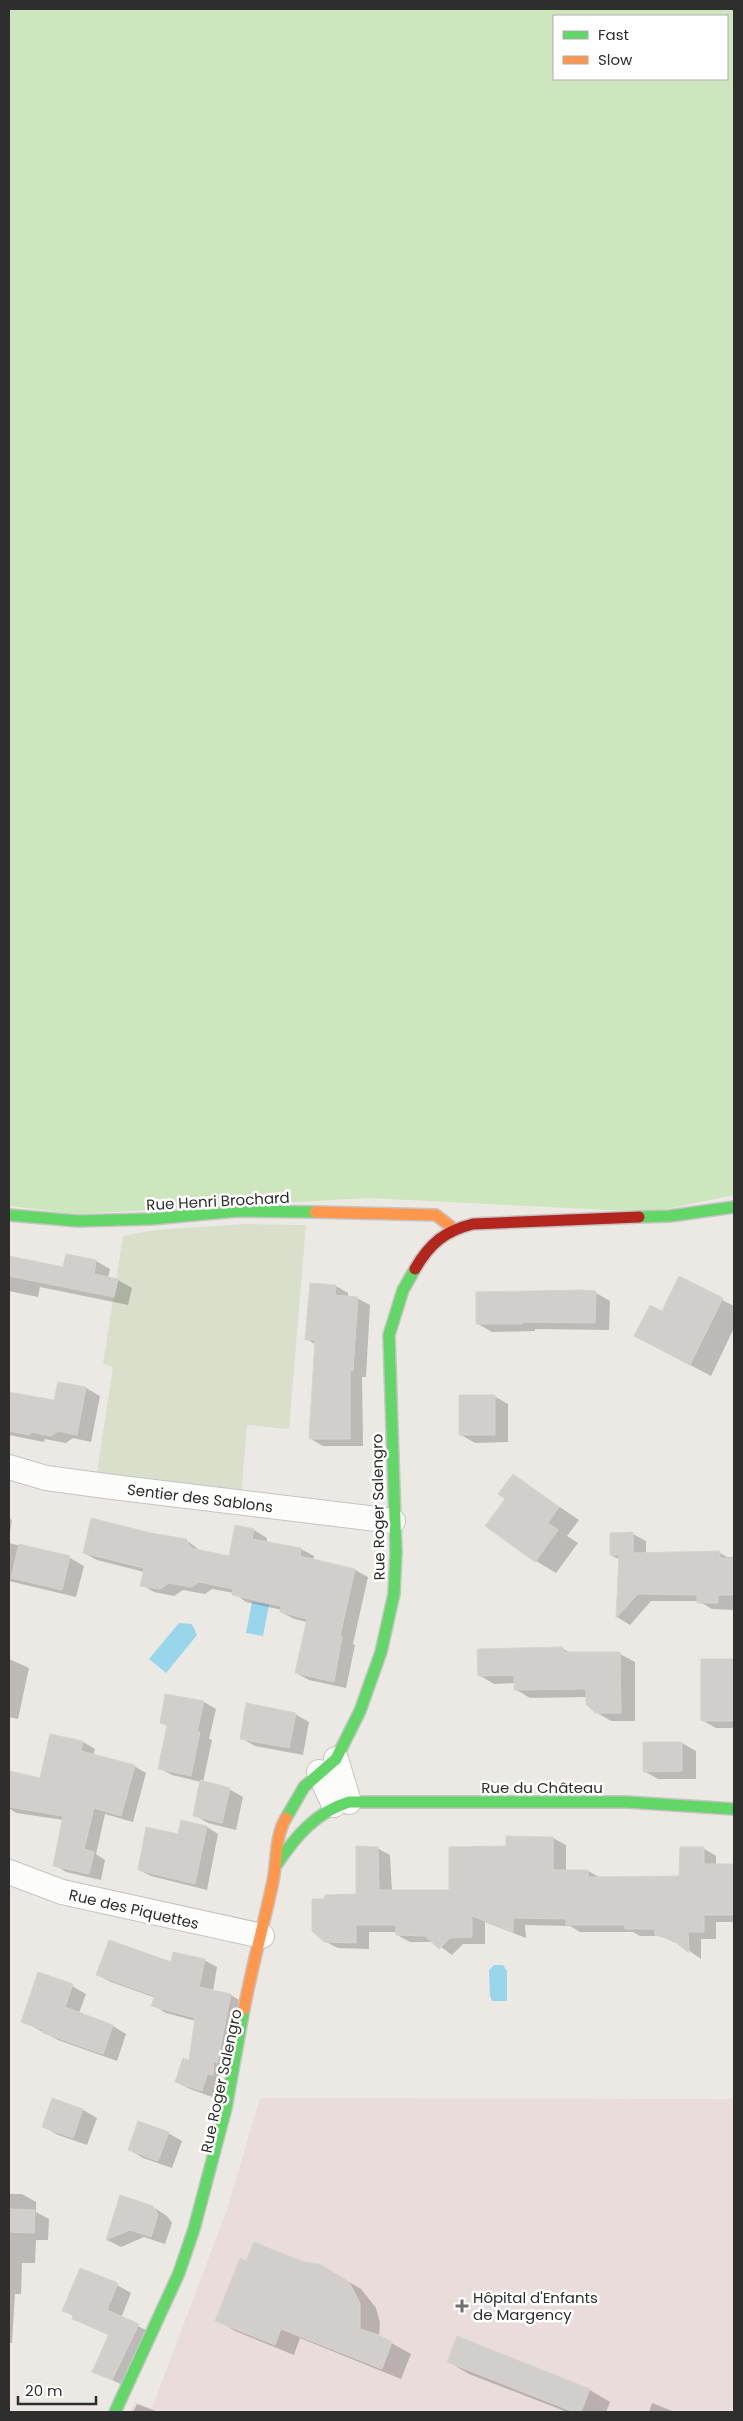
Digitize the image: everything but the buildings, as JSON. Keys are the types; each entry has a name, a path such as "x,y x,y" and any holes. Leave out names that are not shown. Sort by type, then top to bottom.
{"main road":[{"path":"454,1229 473,1224 670,1216 734,1207"},
{"name":"Rue Henri Brochard","path":"9,1215 78,1221 151,1219 237,1211 436,1215 454,1229"},
{"name":"Rue Roger Salengro","path":"115,2412 179,2273 194,2229 226,2108 252,1968 262,1936 276,1865 279,1836 284,1821 304,1787 328,1765 360,1711 381,1652 394,1594 396,1552 393,1521 390,1335 403,1290 416,1266 435,1241 454,1229"},
{"name":"Rue du Château","path":"342,1804 627,1802 734,1809"},
{"name":"Rue Roger Salengro","path":"276,1865 300,1834 342,1804"}],"street":[{"name":"Sentier des Sablons","path":"9,1467 46,1478 393,1521"},
{"path":"328,1765 342,1804"},
{"name":"Rue des Piquettes","path":"9,1872 62,1892 262,1936"}],"shaded area":[{"name":"Hôpital d'Enfants de Margency","path":"260,2098 734,2099 734,2412 130,2412 135,2402 152,2408 227,2210"}],"green space":[{"path":"9,9 734,9 734,1195 651,1212 368,1198 77,1214 9,1206"},
{"path":"244,1224 306,1225 289,1429 247,1425 241,1497 97,1472 113,1367 103,1364 123,1236 156,1230"}],"water":[{"path":"252,1602 269,1605 263,1636 246,1633"},
{"path":"179,1623 192,1624 197,1635 166,1673 149,1659"},
{"path":"494,1965 503,1965 507,1971 507,2001 492,2001 490,1996 489,1970"}],"traffic: fast":[{"path":"639,1217 670,1216 734,1207"},
{"path":"9,1215 78,1221 151,1219 237,1211 315,1212"},
{"path":"286,1818 304,1787 336,1759 360,1711 381,1652 394,1594 396,1552 389,1335 403,1290 415,1269"},
{"path":"277,1864 308,1826 337,1806 349,1802 627,1802 734,1809"},
{"path":"115,2412 179,2273 194,2229 226,2108 244,2009"}],"traffic: slow":[{"path":"315,1212 436,1215 454,1229"},
{"path":"244,2009 273,1881 278,1841 286,1818"}],"traffic: jam":[{"path":"415,1269 426,1252 439,1239 454,1230 473,1224 639,1217"}],"place":[{"name":"Hôpital d'Enfants de Margency","path":"462,2306"}]}
